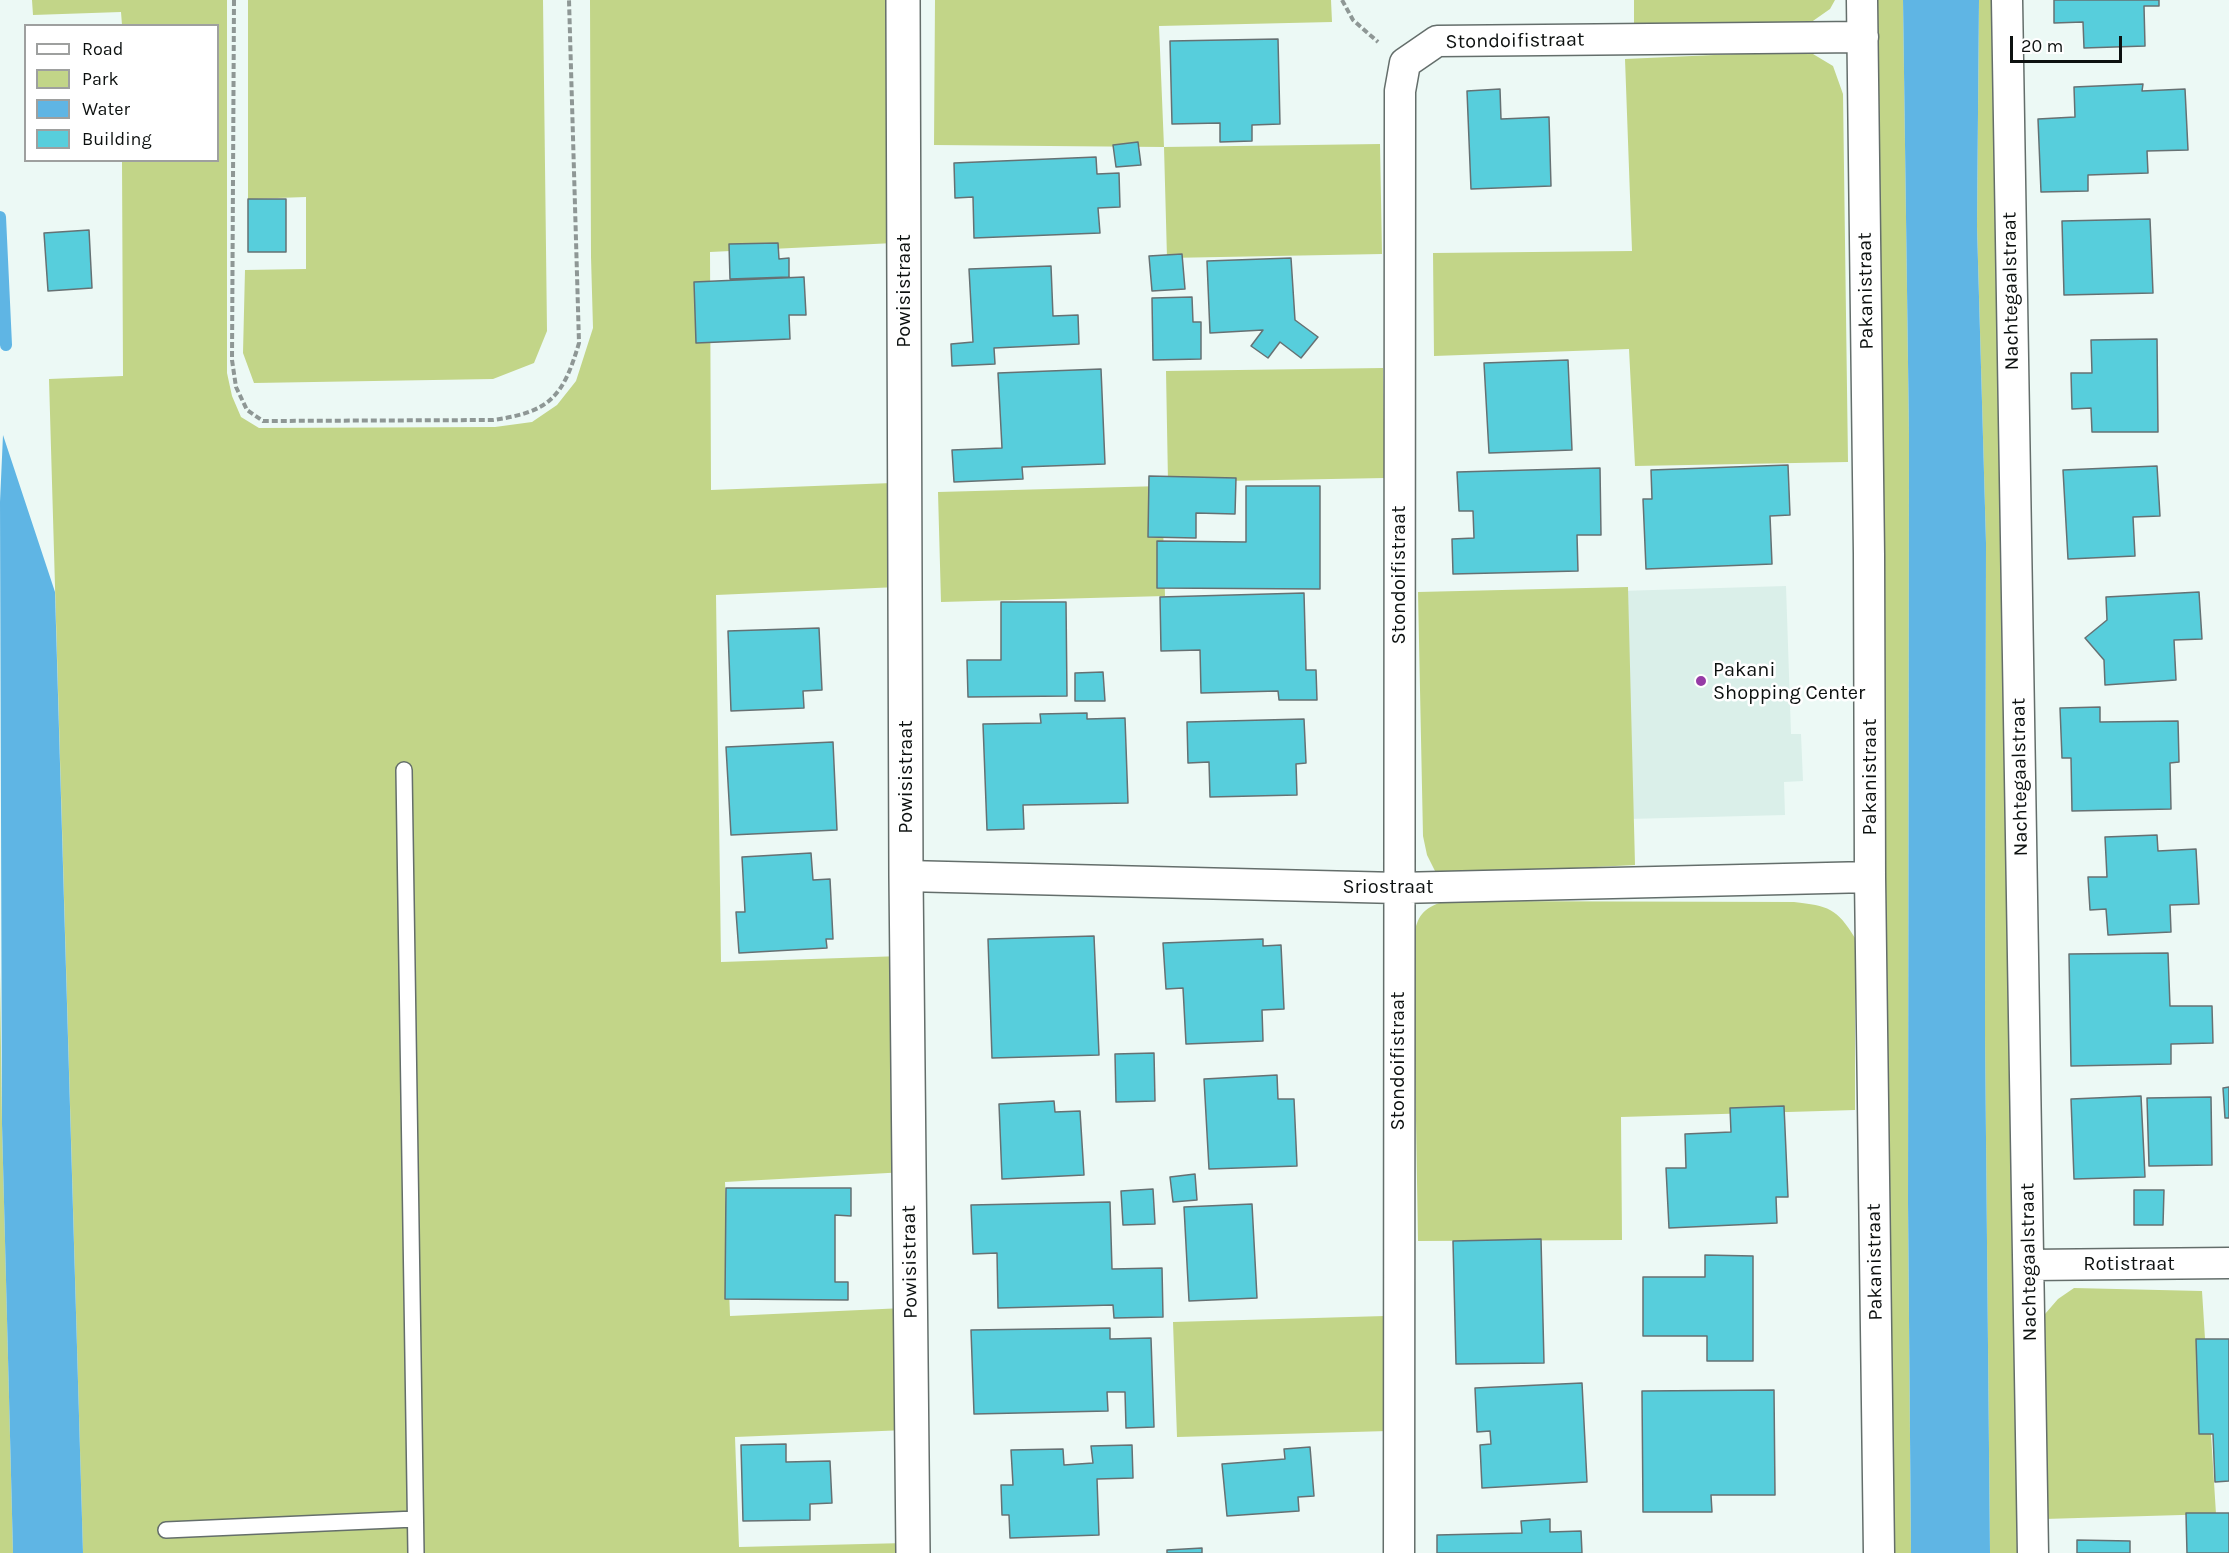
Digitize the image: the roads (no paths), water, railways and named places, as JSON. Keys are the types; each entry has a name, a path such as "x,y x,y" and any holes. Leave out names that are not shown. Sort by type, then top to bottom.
{"street":[{"name":"Powisistraat","path":"903,0 906,876 913,1553"},
{"name":"Pakanistraat","path":"1862,0 1879,1553"},
{"name":"Nachtegaalstraat","path":"2007,0 2033,1553"},
{"name":"Stondoifistraat","path":"1399,1553 1400,91 1405,63 1437,41 1863,37"},
{"name":"Sriostraat","path":"906,876 1398,888 1870,877"},
{"name":"Rotistraat","path":"2029,1264 2229,1263"}],"lane":[{"path":"404,771 416,1553"},
{"path":"166,1530 415,1519"}],"water":[{"path":"1903,0 1979,0 1977,226 1986,543 1985,1034 1990,1553 1911,1553 1908,1203 1909,435"},
{"path":"3,435 55,592 83,1553 13,1553 2,1124 0,502"}],"waterway":[{"path":"0,217 6,345"}],"place":[{"name":"Pakani Shopping Center","path":"1701,681"}]}
